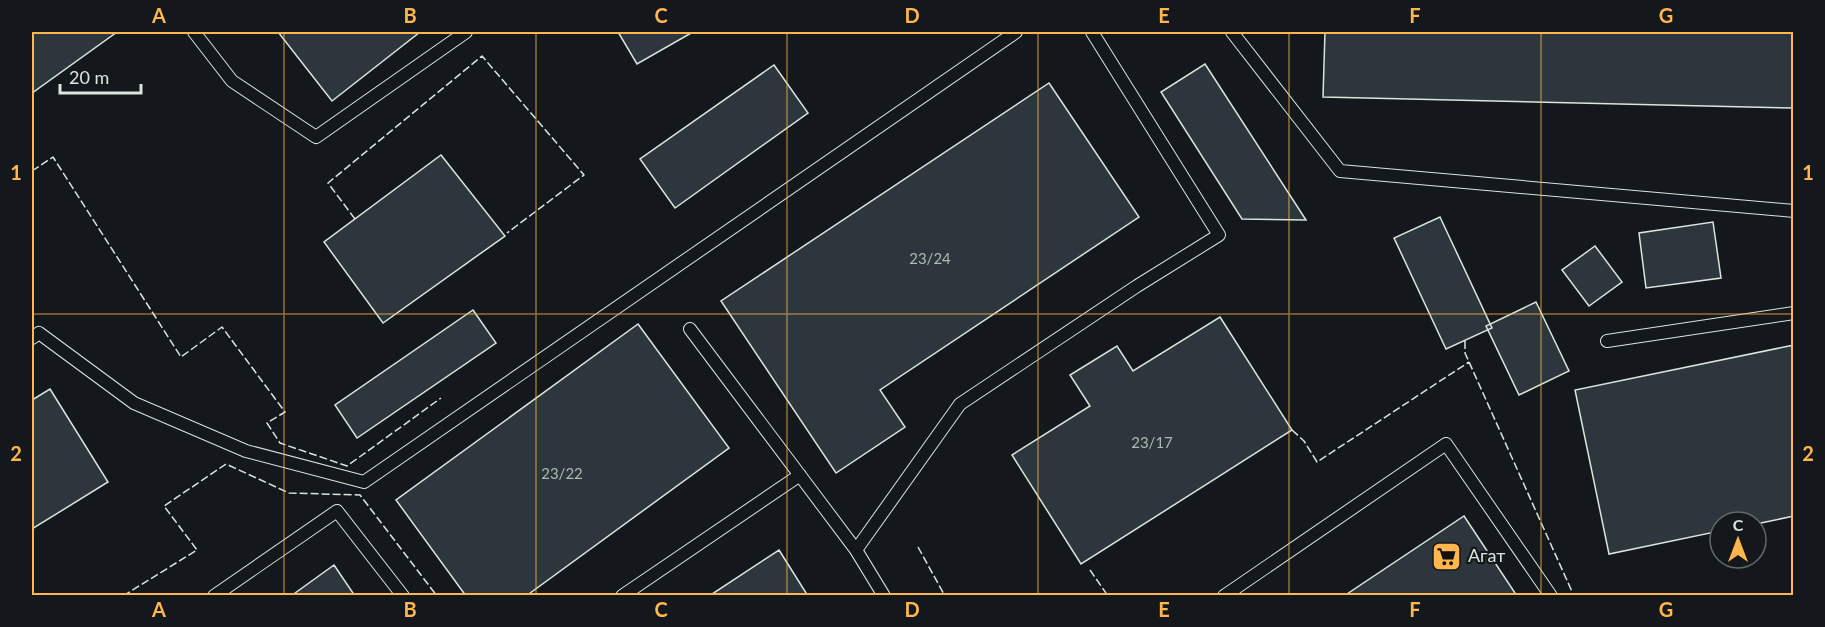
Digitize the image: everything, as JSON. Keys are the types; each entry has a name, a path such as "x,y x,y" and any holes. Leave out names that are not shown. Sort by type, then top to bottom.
{"lane":[{"path":"194,32 232,81 316,137 466,32"},
{"path":"32,338 39,333 134,403 246,451 364,482 1016,32"},
{"path":"856,550 960,404 1218,235 1092,32"},
{"path":"1232,32 1340,171 1794,212"},
{"path":"1607,341 1794,313"},
{"path":"690,329 856,550 884,596"},
{"path":"1224,596 1446,444 1551,596"},
{"path":"622,596 800,475"},
{"path":"214,596 337,511 403,596"}],"building":[{"path":"32,32 117,32 32,93"},
{"path":"278,32 420,32 332,101"},
{"path":"618,32 693,32 637,64"},
{"path":"1325,32 1794,32 1794,108 1323,97"},
{"path":"1205,64 1306,220 1242,219 1161,92"},
{"path":"774,65 808,113 675,208 640,159"},
{"path":"1049,83 1139,217 880,390 905,427 836,473 721,301"},
{"path":"441,155 505,236 383,323 324,242"},
{"path":"1440,217 1492,328 1446,349 1394,238"},
{"path":"1713,222 1721,278 1646,288 1639,233"},
{"path":"1595,246 1622,282 1589,306 1562,270"},
{"path":"1536,302 1569,371 1519,395 1486,326"},
{"path":"473,310 496,343 357,438 335,405"},
{"path":"1220,317 1292,430 1081,564 1012,455 1090,406 1070,375 1117,346 1133,371"},
{"path":"638,324 729,448 526,596 466,596 396,500"},
{"path":"1794,345 1794,516 1768,521 1768,510 1708,510 1708,533 1609,554 1575,390"},
{"path":"50,389 108,482 32,529 32,400"},
{"name":"Агат","path":"1464,516 1517,596 1344,596"},
{"path":"779,550 808,596 709,596"},
{"path":"334,565 355,596 291,596"}],"fence":[{"path":"355,219 328,183 482,56 584,175 507,233"},
{"path":"32,171 53,157 181,357 222,327 285,412 267,423 280,443 347,466 441,398"},
{"path":"1465,341 1465,353 1574,596"},
{"path":"1292,430 1304,441 1317,462 1469,362"},
{"path":"123,596 197,550 164,506 226,464 289,493 360,495 437,596"},
{"path":"918,547 945,596"},
{"path":"1090,570 1108,596"}],"place":[{"name":"Агат","path":"1447,556"}]}
